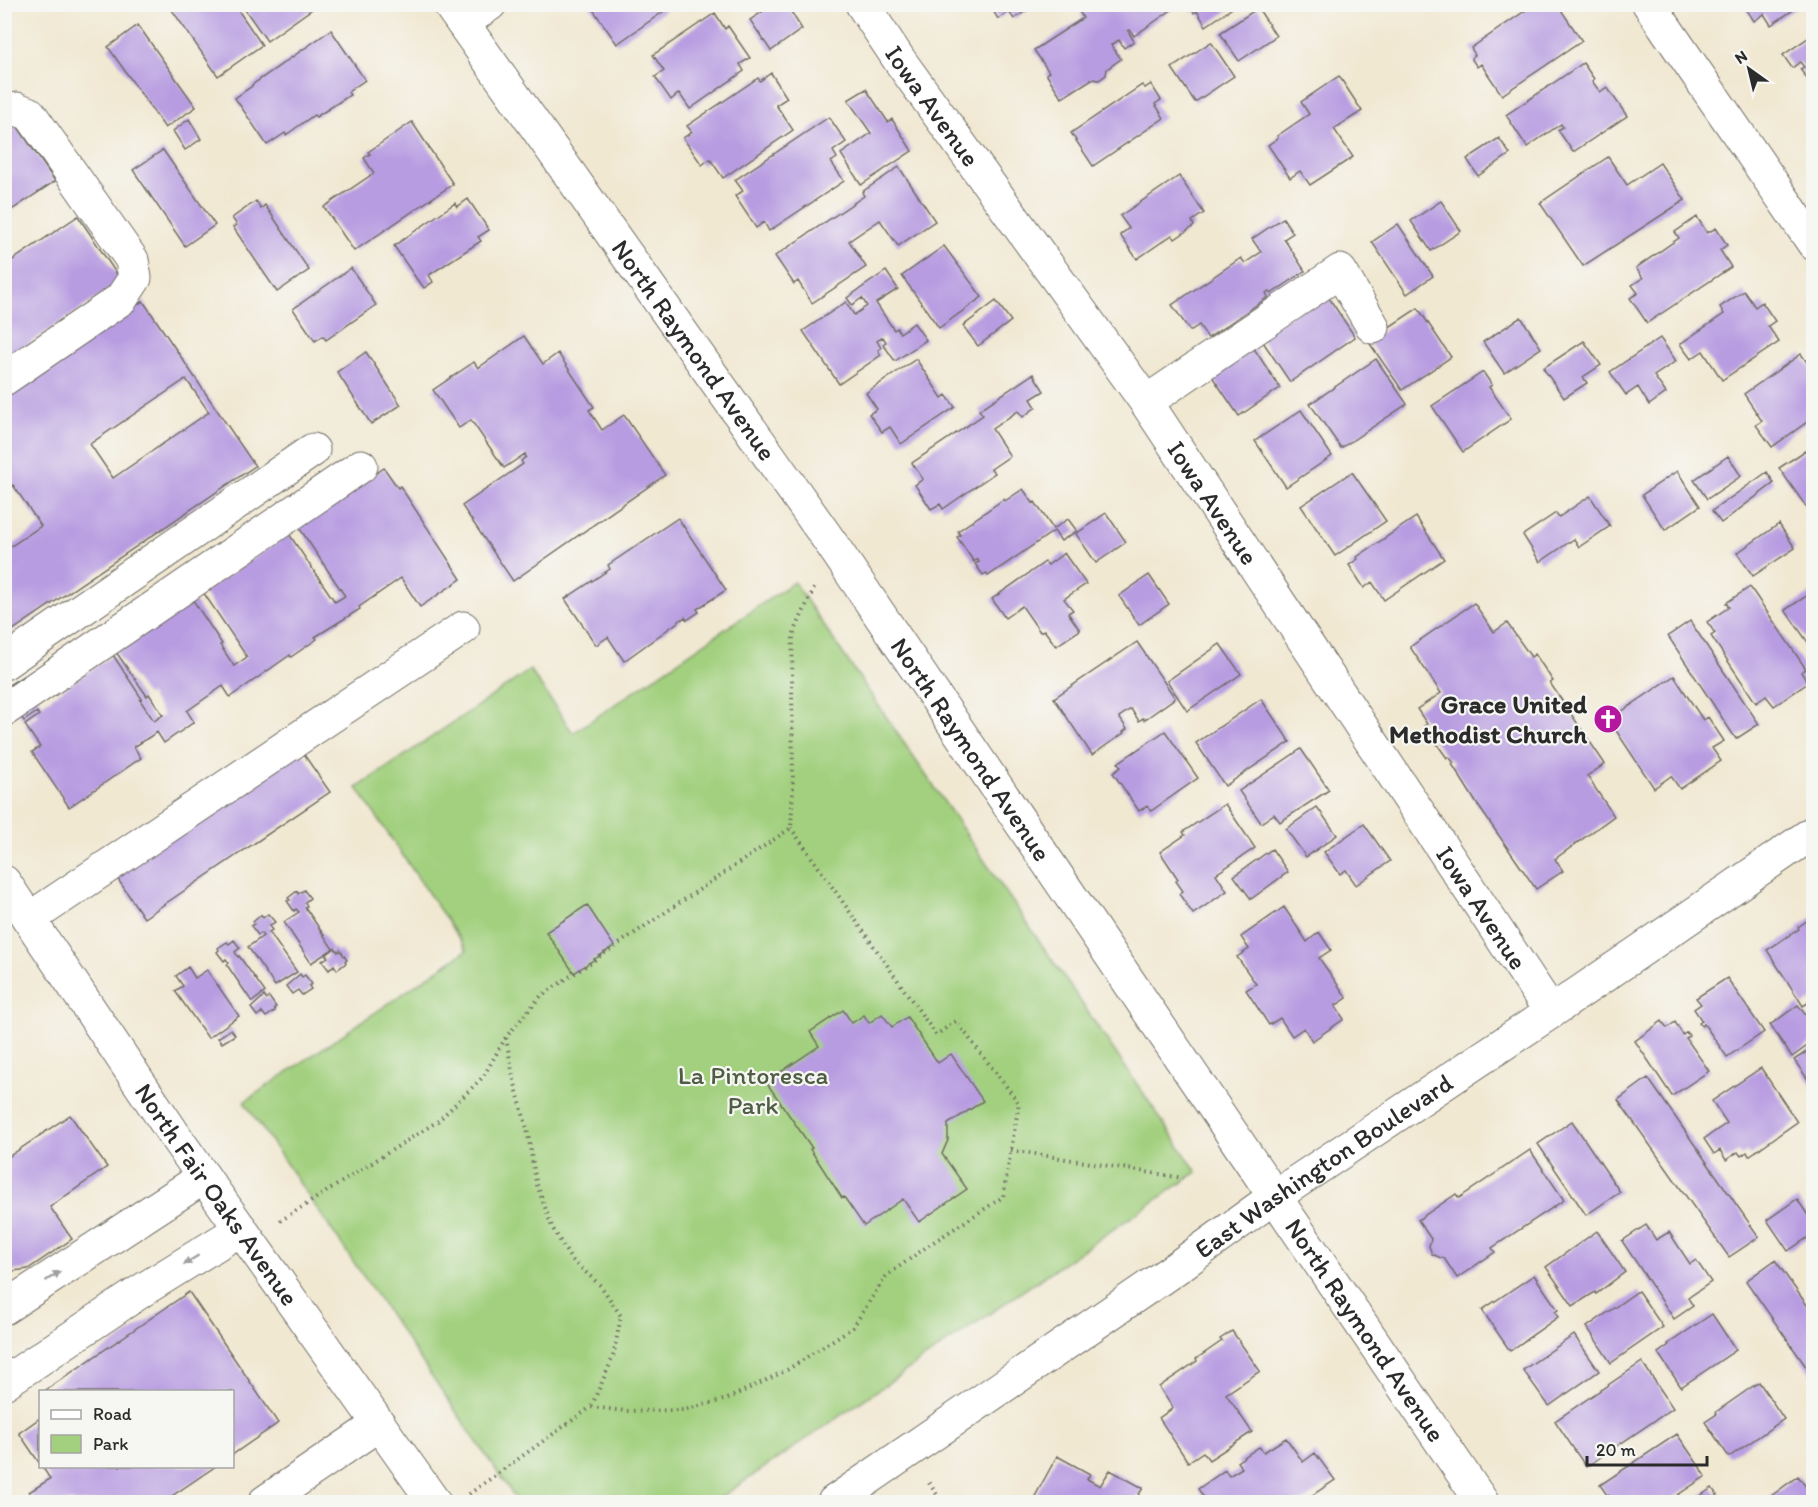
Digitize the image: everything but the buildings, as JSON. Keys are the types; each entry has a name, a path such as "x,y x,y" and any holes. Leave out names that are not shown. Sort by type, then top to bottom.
{"street":[{"path":"456,14 490,4"},
{"name":"Iowa Avenue","path":"862,4 900,61 1146,402 1551,1012"},
{"path":"1649,4 1814,244"},
{"name":"North Raymond Avenue","path":"456,14 833,546 1482,1503"},
{"path":"4,112 17,109 30,114 132,260 135,278 121,299 4,379"},
{"path":"1146,402 1340,271 1373,327"},
{"path":"4,663 313,450"},
{"path":"4,710 361,466"},
{"path":"29,919 463,628"},
{"name":"East Washington Boulevard","path":"834,1503 1179,1266 1274,1197 1551,1012 1814,832"},
{"name":"North Fair Oaks Avenue","path":"4,882 204,1177 379,1424 450,1500"},
{"path":"4,1308 204,1177"},
{"path":"4,1383 141,1291 245,1235"},
{"path":"265,1503 379,1424"}],"path":[{"path":"591,1407 626,1411 683,1410 727,1399 787,1370 854,1327 886,1276 1003,1197 1019,1103 956,1021 936,1035 791,828 793,635 833,546"},
{"path":"245,1235 438,1121 483,1077 506,1037 541,996 791,828"},
{"path":"450,1500 591,1407 613,1357 621,1316 601,1286 570,1258 552,1227 536,1182 527,1129 513,1076 506,1037"},
{"path":"1011,1150 1183,1178"}],"green space":[{"name":"La Pintoresca Park","path":"794,582 1197,1172 714,1502 518,1502 244,1102 467,950 357,788 530,670 573,733"}],"place":[{"name":"Grace United Methodist Church","path":"1608,719"}]}
